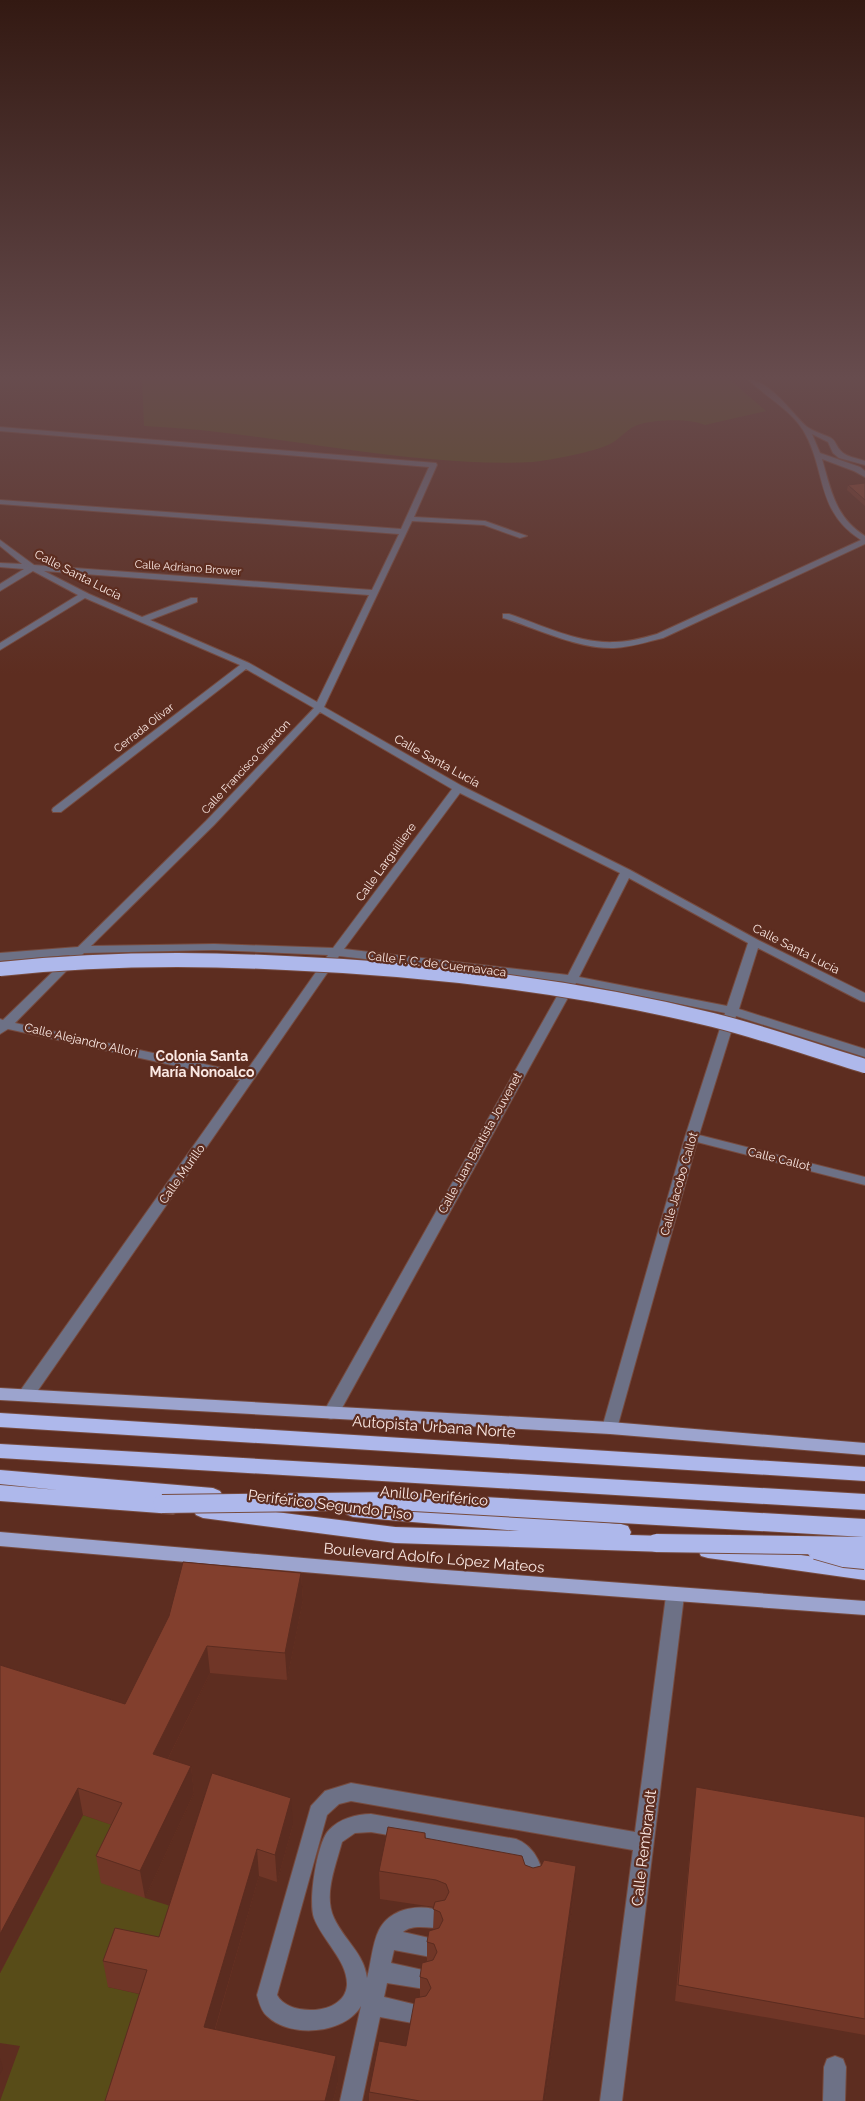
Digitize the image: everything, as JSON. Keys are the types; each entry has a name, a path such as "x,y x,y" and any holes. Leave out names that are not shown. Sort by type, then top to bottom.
{"highway":[{"path":"0,969 86,961 228,961 318,963 440,974 551,988 715,1020 865,1066"},
{"name":"Autopista Urbana Norte","path":"0,1420 865,1474"},
{"name":"Anillo Periférico","path":"0,1451 865,1502"},
{"name":"Anillo Periférico","path":"0,1477 865,1554"},
{"name":"Periférico Segundo Piso","path":"0,1493 162,1504 395,1535 656,1543"},
{"path":"162,1504 396,1501 865,1528"},
{"path":"803,1545 825,1538 865,1540"},
{"path":"656,1543 865,1546"},
{"path":"656,1543 865,1572"},
{"path":"803,1545 844,1558 865,1560"}],"main road":[{"path":"0,1394 610,1428 865,1449"},
{"name":"Boulevard Adolfo López Mateos","path":"0,1539 323,1568 675,1596 865,1608"}],"street":[{"name":"Calle Francisco Girardon","path":"2,1026 83,950 210,823 319,708 404,532 427,478"},
{"path":"824,478 834,509 841,522 865,540"},
{"path":"0,502 404,532"},
{"path":"410,519 485,524 523,536"},
{"path":"506,616 606,645 638,642 660,636 865,540"},
{"name":"Calle Santa Lucía","path":"0,542 32,568 141,620 220,652 246,665 458,788 626,872 754,942 865,998"},
{"name":"Calle Adriano Brower","path":"0,565 375,593"},
{"path":"0,588 32,568"},
{"path":"0,647 85,594"},
{"path":"141,620 194,600"},
{"name":"Cerrada Olivar","path":"57,810 246,665"},
{"name":"Calle Larguilliere","path":"336,952 458,788"},
{"name":"Calle Juan Bautista Jouvenet","path":"331,1412 572,979 626,872"},
{"name":"Calle Jacobo Callot","path":"610,1428 692,1137 754,942"},
{"name":"Calle F. C. de Cuernavaca","path":"0,957 83,950 214,948 336,952 572,979 732,1011 865,1053"},
{"name":"Calle Murillo","path":"26,1395 336,952"},
{"name":"Calle Alejandro Allori","path":"2,1026 249,1078"},
{"name":"Calle Callot","path":"692,1137 865,1181"},
{"name":"Calle Rembrandt","path":"611,2101 675,1596"},
{"path":"532,1886 534,1874 530,1862 516,1848 364,1822 352,1825 334,1837 320,1899 323,1916 330,1931 354,1963 357,1976 354,1998 338,2015 327,2020 315,2022 283,2016 269,2002 267,1995 318,1812 326,1800 337,1793 352,1792 645,1843"},
{"path":"351,2101 386,1939 393,1927 401,1920 416,1917 437,1919"},
{"path":"386,1939 431,1947"},
{"path":"378,1971 425,1979"},
{"path":"371,2005 418,2014"},
{"path":"834,2101 835,2067"}],"shaded area":[{"path":"83,1815 127,1830 145,1898 180,1909 163,1963 108,1987 152,1997 118,2101 0,2101 20,2046 0,2043 0,1973"}],"building":[{"path":"865,483 865,500 848,485"},
{"path":"183,1562 301,1573 285,1653 207,1646 153,1754 191,1766 140,1871 96,1856 122,1803 78,1788 0,1934 0,1665 125,1704 169,1616"},
{"path":"212,1773 291,1798 275,1855 257,1849 204,2027 336,2056 325,2101 105,2101 147,1970 103,1961 115,1928 159,1937"},
{"path":"696,1787 865,1817 865,2019 678,1985"},
{"path":"388,1827 425,1833 425,1838 522,1856 525,1865 533,1868 541,1866 544,1860 576,1866 543,2101 420,2101 369,2092 379,2041 406,2046 415,1998 426,1996 431,1988 427,1979 420,1977 422,1963 433,1960 437,1952 434,1944 427,1942 429,1931 439,1928 443,1920 440,1912 433,1909 435,1902 445,1900 449,1892 446,1884 436,1880 379,1871"}],"district":[{"name":"Colonia Santa María Nonoalco","path":"202,1064"}]}
